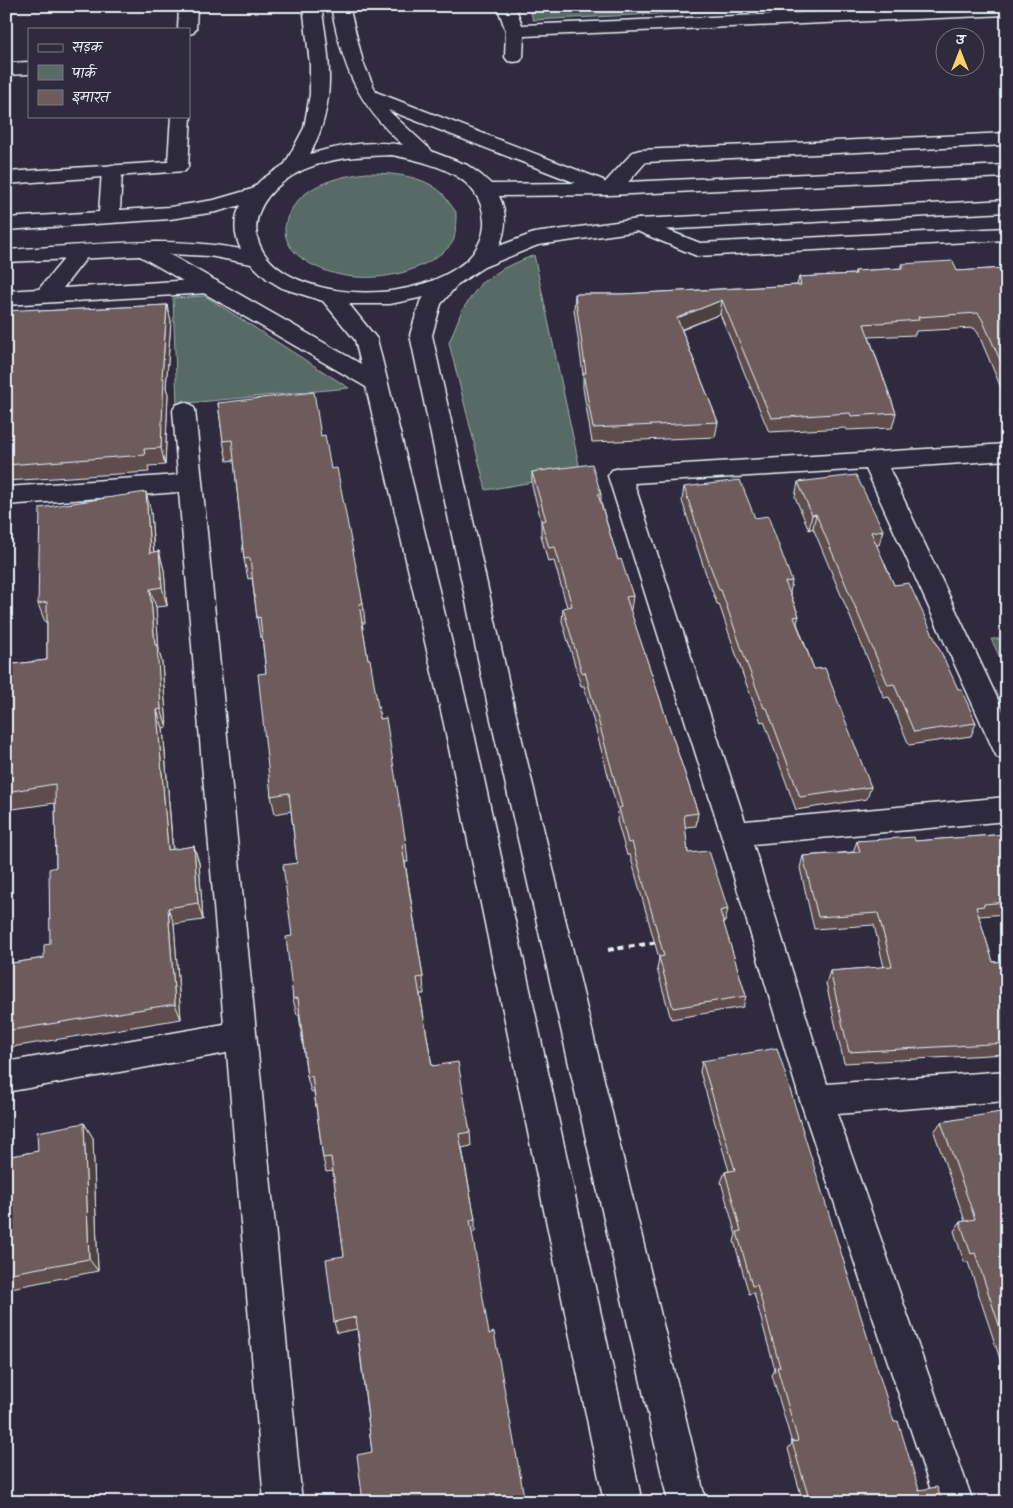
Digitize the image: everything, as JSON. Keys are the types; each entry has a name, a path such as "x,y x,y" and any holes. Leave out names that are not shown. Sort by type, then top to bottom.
{"street":[{"path":"187,28 188,6"},
{"path":"293,168 315,123 320,93 319,47 312,6"},
{"path":"340,6 348,47 368,95 381,114 425,155"},
{"path":"506,6 515,31 514,58"},
{"path":"515,31 763,13 960,9 1007,10"},
{"path":"6,69 28,68"},
{"path":"368,95 609,189"},
{"path":"6,178 178,167 181,118"},
{"path":"609,189 640,156 1007,139"},
{"path":"475,263 487,248 495,227 493,206 484,190 467,173 448,162 425,155 392,149 357,150 324,156 293,168 277,177 260,193 248,214 246,226 251,249 258,259 285,281 306,290 330,296 362,298 394,296 424,290 451,279 475,263 534,239 638,225 1007,206"},
{"path":"109,218 112,171"},
{"path":"484,190 609,189 1007,171"},
{"path":"6,224 170,213 216,206 260,193"},
{"path":"638,225 698,250 1007,234"},
{"path":"6,256 167,248 209,250 258,259"},
{"path":"144,249 376,383"},
{"path":"45,296 82,252"},
{"path":"451,279 431,302 421,335 502,711 687,1502"},
{"path":"6,298 209,286"},
{"path":"330,296 366,339 458,724 624,1502"},
{"path":"184,410 282,1502"},
{"path":"954,1502 816,1100 735,834 620,476 1007,452"},
{"path":"874,460 1007,749"},
{"path":"6,496 190,483"},
{"path":"735,834 1007,809"},
{"path":"6,1077 240,1036"},
{"path":"816,1100 1007,1086"}],"path":[{"path":"608,950 666,941"}],"green space":[{"path":"529,6 734,6 736,10 533,20"},
{"path":"367,173 406,176 426,182 442,193 456,212 454,239 449,247 427,263 418,267 398,274 377,277 342,275 313,265 300,257 291,247 286,235 286,222 299,199 307,192 326,182 346,176"},
{"path":"534,255 581,474 486,490 449,343 462,310 481,283 504,268"},
{"path":"205,296 349,388 177,404 173,298"},
{"path":"991,639 1007,639 1007,672"}],"building":[{"path":"953,261 957,271 1007,268 1007,376 978,313 918,317 919,320 864,324 896,413 851,416 850,413 771,418 722,300 677,318 718,422 593,428 583,373 586,373 575,294 622,294 801,285 799,277 856,274 855,271 904,268 902,264"},
{"path":"167,305 162,378 164,378 161,448 144,449 145,455 6,465 6,311"},
{"path":"314,392 321,436 325,435 331,469 337,468 363,603 359,604 380,719 386,718 406,844 402,845 423,977 417,978 432,1066 458,1062 470,1132 459,1134 475,1219 470,1220 489,1334 494,1332 525,1502 363,1502 357,1455 372,1452 356,1317 334,1322 326,1259 344,1256 331,1157 323,1158 312,1076 307,1077 298,998 293,999 286,937 292,936 283,865 297,863 289,793 271,796 258,674 266,673 260,617 257,618 250,558 244,559 232,440 223,441 218,403"},
{"path":"592,464 601,494 598,494 618,560 621,559 633,596 626,597 698,813 684,815 688,853 709,851 728,909 720,911 746,996 673,1008 659,957 664,956 632,842 628,843 619,808 622,807 585,672 582,673 563,608 572,606 555,547 549,548 541,521 546,520 532,472"},
{"path":"856,475 883,530 871,532 894,585 909,583 958,689 961,689 976,723 914,732 894,684 888,685 816,514 812,515 798,482"},
{"path":"740,480 755,518 768,516 792,581 785,582 799,616 794,617 814,669 825,668 871,787 800,797 767,708 764,708 747,664 721,590 719,590 684,487"},
{"path":"146,492 150,553 159,551 162,587 150,589 155,645 157,645 161,709 157,710 168,850 194,846 198,903 168,908 175,1004 6,1031 6,964 44,958 44,945 50,944 49,869 56,867 55,784 6,792 6,665 47,660 47,602 38,604 40,508"},
{"path":"1007,834 1007,902 984,904 984,906 976,907 993,962 1007,961 1007,1043 849,1052 830,971 892,966 878,913 818,917 803,856 860,852 857,841 914,837 915,841"},
{"path":"777,1048 894,1422 898,1421 919,1490 937,1487 941,1498 946,1498 947,1502 810,1502 792,1442 798,1441 777,1367 780,1367 757,1285 752,1286 737,1232 741,1231 725,1172 735,1170 702,1061"},
{"path":"1006,1111 1007,1349 975,1253 971,1254 960,1222 975,1219 941,1122"},
{"path":"84,1123 89,1259 6,1274 6,1157 38,1151 37,1132"}]}
